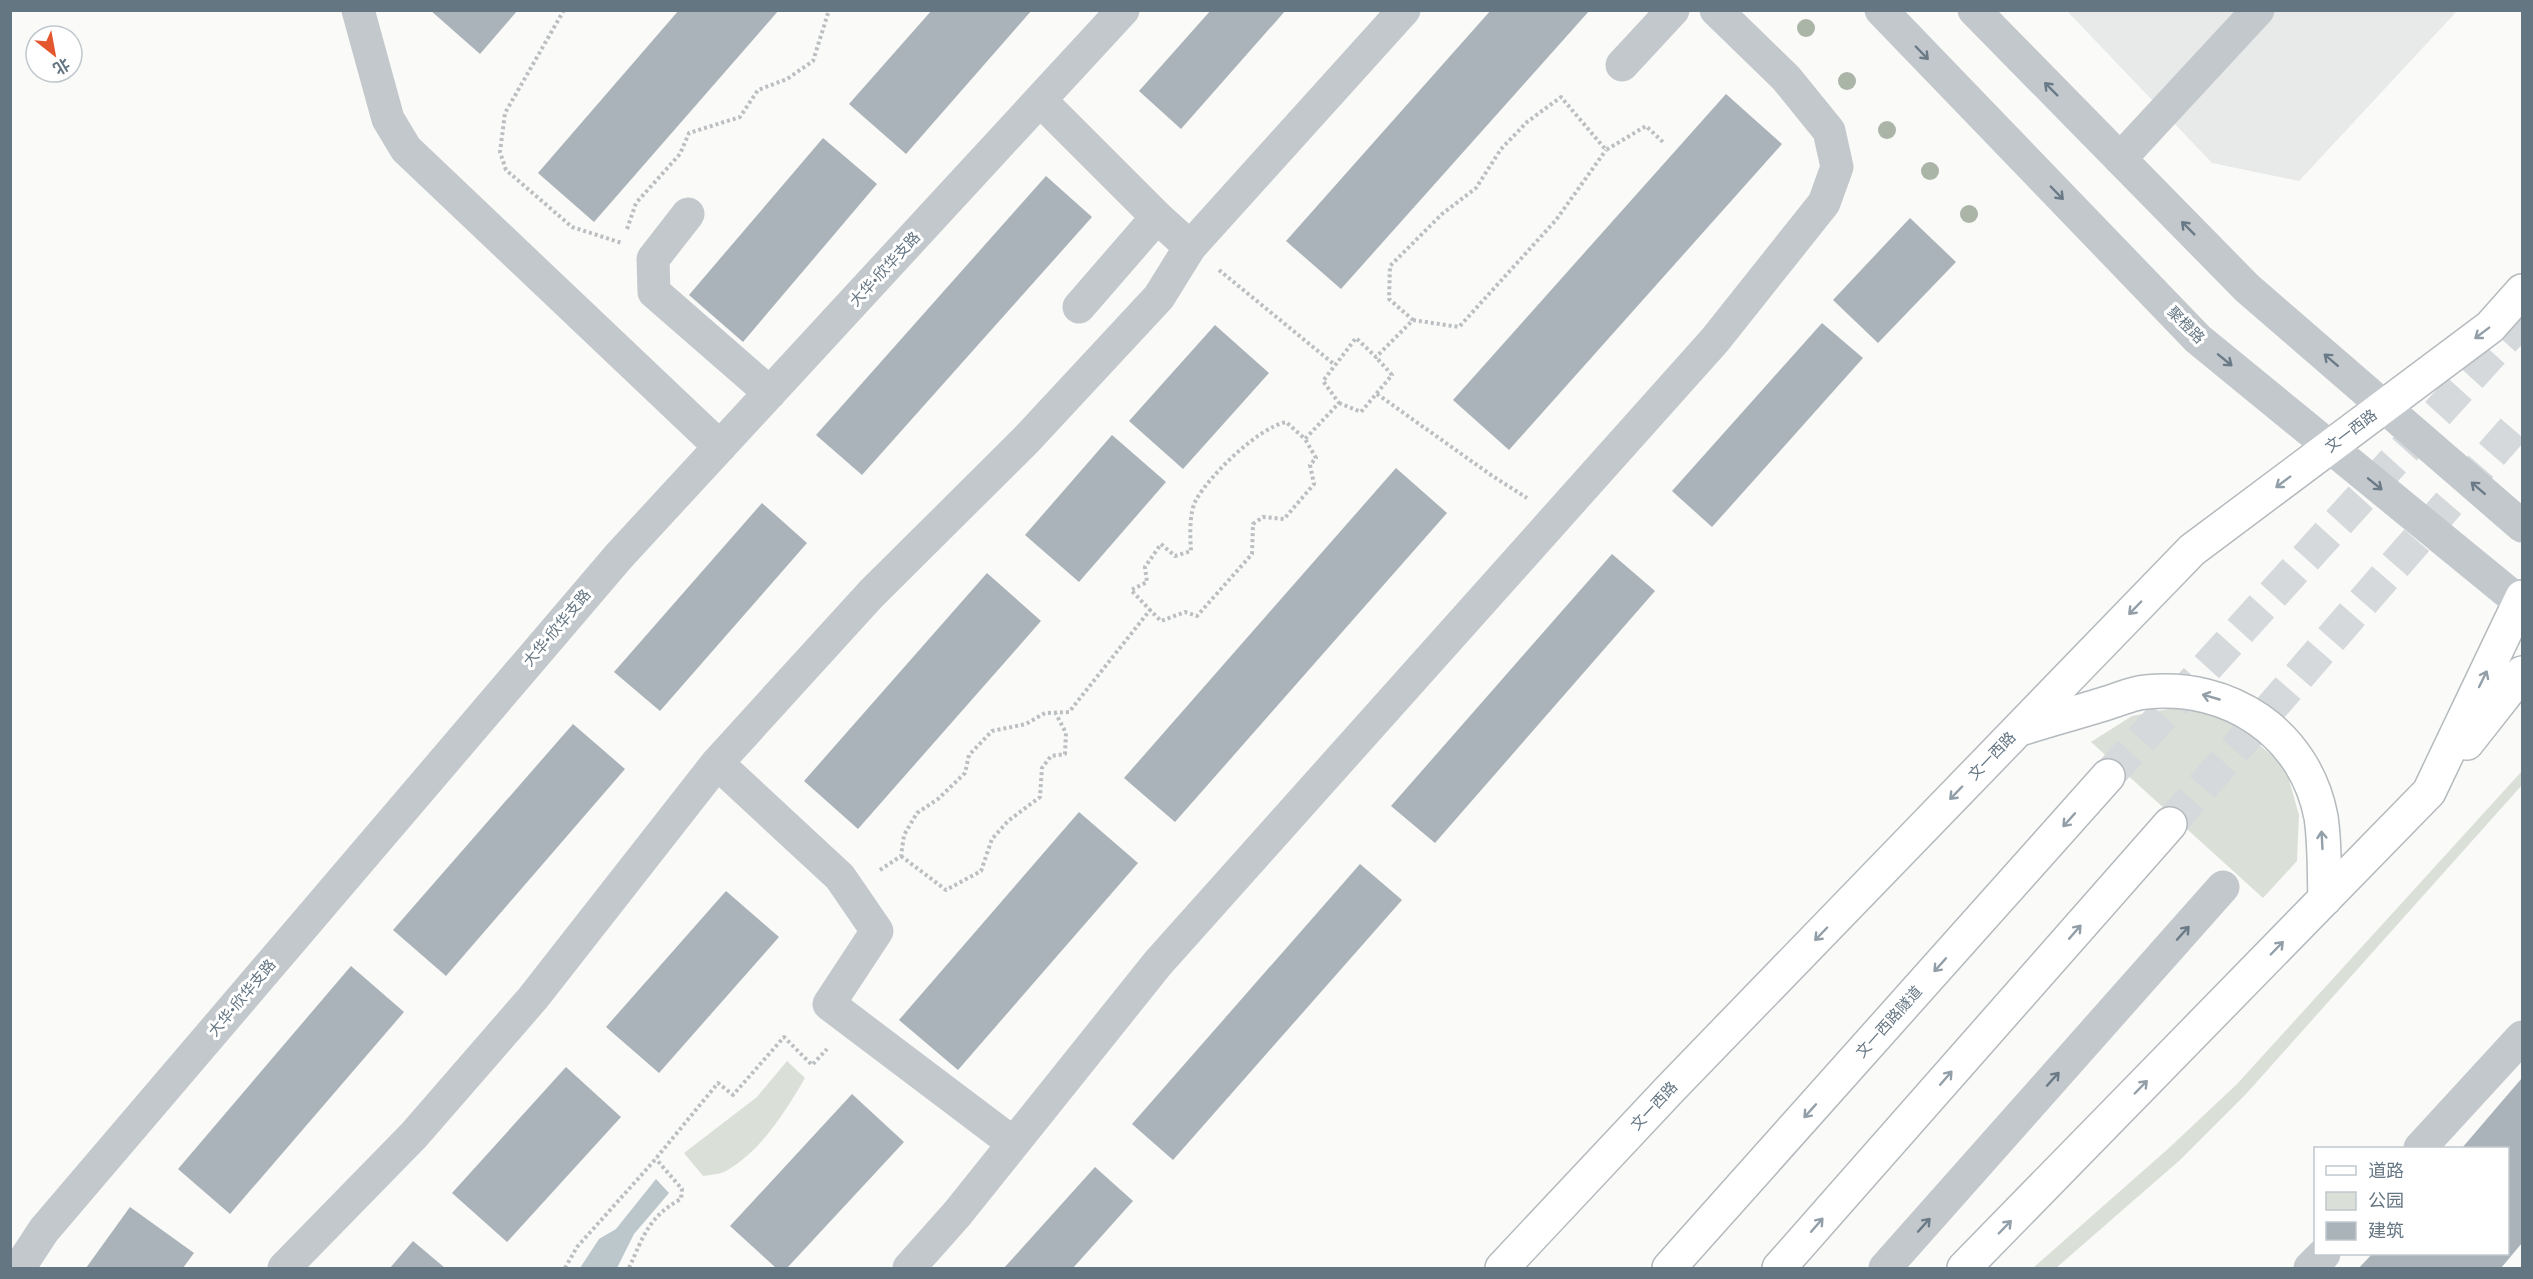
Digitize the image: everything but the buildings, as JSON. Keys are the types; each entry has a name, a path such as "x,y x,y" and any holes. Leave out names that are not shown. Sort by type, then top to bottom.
{"main road":[{"name":"文一西路","path":"1502,1269 1671,1088 2192,549 2490,327 2523,291"},
{"path":"2429,792 2522,601"},
{"path":"1964,1269 2429,792 2523,673"},
{"path":"2018,729 2144,692 2176,690 2211,696 2247,710 2288,744 2309,780 2321,817 2325,898"},
{"name":"文一西路隧道","path":"1669,1269 2108,776"},
{"path":"1779,1269 2170,824"}],"street":[{"path":"358,10 388,119 406,149 720,447"},
{"name":"大华·欣华支路","path":"19,1269 44,1230 619,556 1123,10"},
{"path":"284,1269 414,1135 533,998 717,763 871,594 1026,440 1159,297 1190,247 1404,10"},
{"path":"1622,65 1673,10"},
{"path":"909,1269 957,1214 1158,963 1715,340 1824,203 1837,168 1829,130 1786,78 1716,10"},
{"name":"聚橙路","path":"1881,10 2198,339 2522,601"},
{"path":"1974,10 2247,288 2523,526"},
{"path":"2121,159 2258,10"},
{"path":"1041,101 1190,247"},
{"path":"688,214 653,259 654,292 770,393"},
{"path":"1079,307 1157,217"},
{"path":"717,763 840,877 877,931 829,1004 1013,1143"},
{"path":"1885,1269 2223,887"},
{"path":"2422,1147 2523,1037"},
{"path":"2310,1269 2323,1255"}],"path":[{"path":"564,10 505,113 500,152 506,170 572,227 623,244 636,203 680,154 689,133 740,117 758,90 787,79 813,61 828,10"},
{"path":"1606,150 1561,97 1527,122 1502,148 1476,188 1442,214 1390,266 1389,299 1413,320 1459,327 1556,220 1606,150 1646,126 1665,143"},
{"path":"1190,247 1335,365"},
{"path":"1376,357 1413,320"},
{"path":"1356,338 1392,375 1362,412 1339,403 1323,381 1335,365 1356,338"},
{"path":"1377,394 1491,475 1557,516"},
{"path":"1305,439 1339,403"},
{"path":"1286,423 1305,439 1316,458 1310,465 1314,484 1284,519 1263,517 1253,524 1252,554 1197,616 1185,612 1161,621 1147,607 1131,590 1147,582 1145,567 1161,544 1175,556 1191,551 1190,534 1195,501 1219,472 1248,442 1274,425 1286,423"},
{"path":"849,889 901,856 904,836 917,813 938,799 965,773 969,755 992,731 1026,724 1045,713 1069,712 1150,610 1147,607"},
{"path":"901,856 946,890 981,871 992,839 1008,821 1041,797 1042,768 1051,756 1065,754 1066,733 1056,714"},
{"path":"565,1269 577,1247 718,1083 733,1095 784,1037 812,1065 853,1022"},
{"path":"629,1269 649,1224 666,1207 681,1199 682,1189 655,1158"}],"shaded area":[{"path":"2067,11 2457,11 2299,181 2212,163"},
{"path":"656,1179 669,1193 634,1234 617,1268 580,1268 599,1239 616,1229"}],"green space":[{"path":"2183,706 2234,724 2285,766 2299,815 2297,861 2263,898 2091,742 2132,716"},
{"path":"2522,771 2522,785 2246,1094 2180,1160 2056,1268 2033,1268 2169,1148 2237,1084"},
{"path":"787,1061 805,1078 771,1130 739,1163 724,1172 703,1176 684,1153 757,1097"}],"tunnel":[{"path":"2108,776 2522,320"},
{"path":"2170,824 2522,419"}]}
